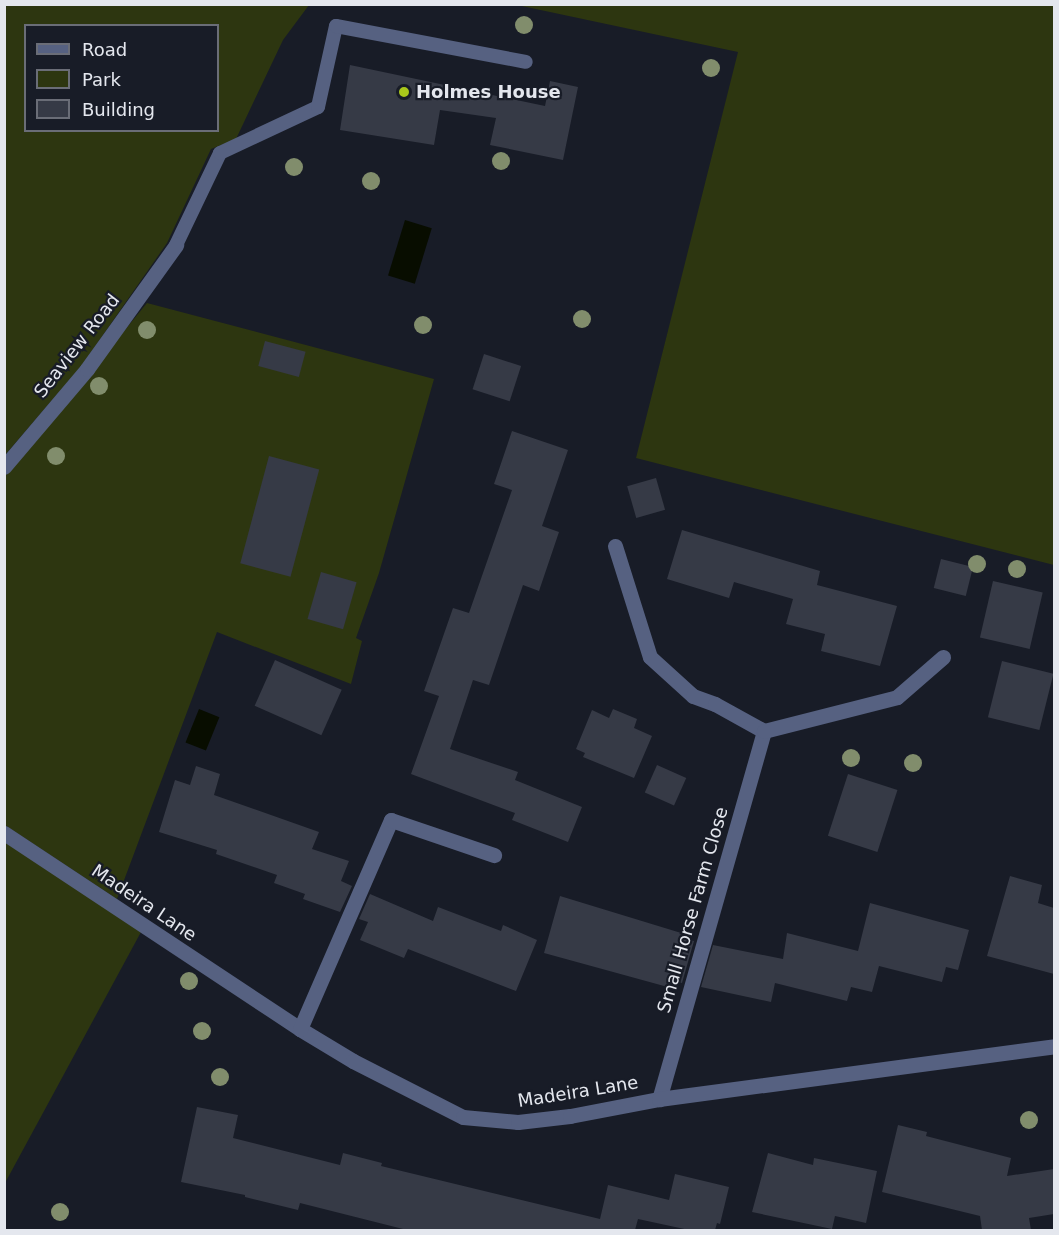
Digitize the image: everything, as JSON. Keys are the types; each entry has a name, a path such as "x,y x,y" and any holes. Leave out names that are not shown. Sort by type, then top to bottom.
{"street":[{"name":"Seaview Road","path":"4,467 87,369 177,245"},
{"path":"615,546 650,657 693,696 715,704 764,731 897,697 943,657"},
{"name":"Small Horse Farm Close","path":"659,1099 764,731"},
{"path":"300,1029 391,819 494,855"},
{"name":"Madeira Lane","path":"4,833 300,1029 353,1061 462,1117 518,1122 570,1116 659,1099 1054,1046"}],"lane":[{"path":"177,245 220,153 318,107 336,26 526,62"}],"green space":[{"path":"5,5 309,5 283,40 236,139 211,149 167,243 82,365 5,455"},
{"path":"517,5 1054,5 1054,565 636,458 738,52"},
{"path":"147,303 434,379 379,573 356,638 362,641 351,684 217,632 117,899 5,825 5,476"},
{"path":"5,841 141,932 5,1183"}],"shaded area":[{"path":"405,220 432,228 415,284 388,275"},
{"path":"199,709 219,717 206,751 186,742"}],"building":[{"path":"350,65 545,106 550,81 578,87 563,160 490,145 496,118 440,110 434,145 340,130"},
{"path":"265,341 306,352 299,377 258,366"},
{"path":"484,354 521,366 510,401 473,389"},
{"path":"512,431 568,450 542,526 559,532 539,591 523,585 489,685 473,680 450,749 518,772 515,780 582,807 568,842 512,820 515,813 411,774 439,696 424,691 453,608 469,613 512,490 494,484"},
{"path":"269,456 319,469 290,577 240,563"},
{"path":"656,478 665,510 636,518 627,486"},
{"path":"682,530 820,571 817,585 897,606 880,666 821,651 825,634 786,624 793,599 734,582 729,598 667,579"},
{"path":"941,559 973,567 966,596 934,588"},
{"path":"321,572 357,582 343,629 307,619"},
{"path":"993,581 1043,592 1030,649 980,638"},
{"path":"275,660 342,690 321,735 255,706"},
{"path":"1002,661 1053,674 1039,730 988,717"},
{"path":"613,709 637,719 634,728 652,736 634,778 583,757 585,753 576,749 592,710 609,718"},
{"path":"657,765 686,778 674,805 645,792"},
{"path":"196,766 220,774 214,795 319,832 312,849 349,861 341,881 352,886 340,912 303,899 305,894 274,883 277,875 216,854 217,850 159,832 175,780 190,785"},
{"path":"848,774 897,790 877,852 828,836"},
{"path":"1010,876 1042,885 1038,903 1054,908 1054,974 987,956"},
{"path":"370,894 433,921 438,907 501,931 503,925 537,940 516,991 408,949 404,958 360,940 368,922 359,919"},
{"path":"560,896 691,936 689,940 694,941 682,983 677,982 675,989 544,953"},
{"path":"870,903 969,930 958,970 946,967 942,982 879,966 872,992 851,987 847,1001 775,983 771,1002 701,987 713,945 783,959 787,933 858,951"},
{"path":"197,1107 238,1115 233,1138 340,1165 343,1153 382,1163 381,1166 600,1219 608,1185 669,1200 675,1174 729,1187 720,1224 717,1223 715,1230 689,1230 638,1219 635,1230 407,1230 300,1203 298,1210 245,1197 245,1195 181,1182"},
{"path":"898,1125 927,1132 926,1136 1011,1158 1007,1176 1054,1169 1054,1214 1029,1218 1031,1230 982,1230 980,1216 882,1192"},
{"path":"768,1153 813,1165 814,1158 877,1171 866,1223 835,1216 832,1229 752,1212"}],"place":[{"name":"Holmes House","path":"404,92"}]}
